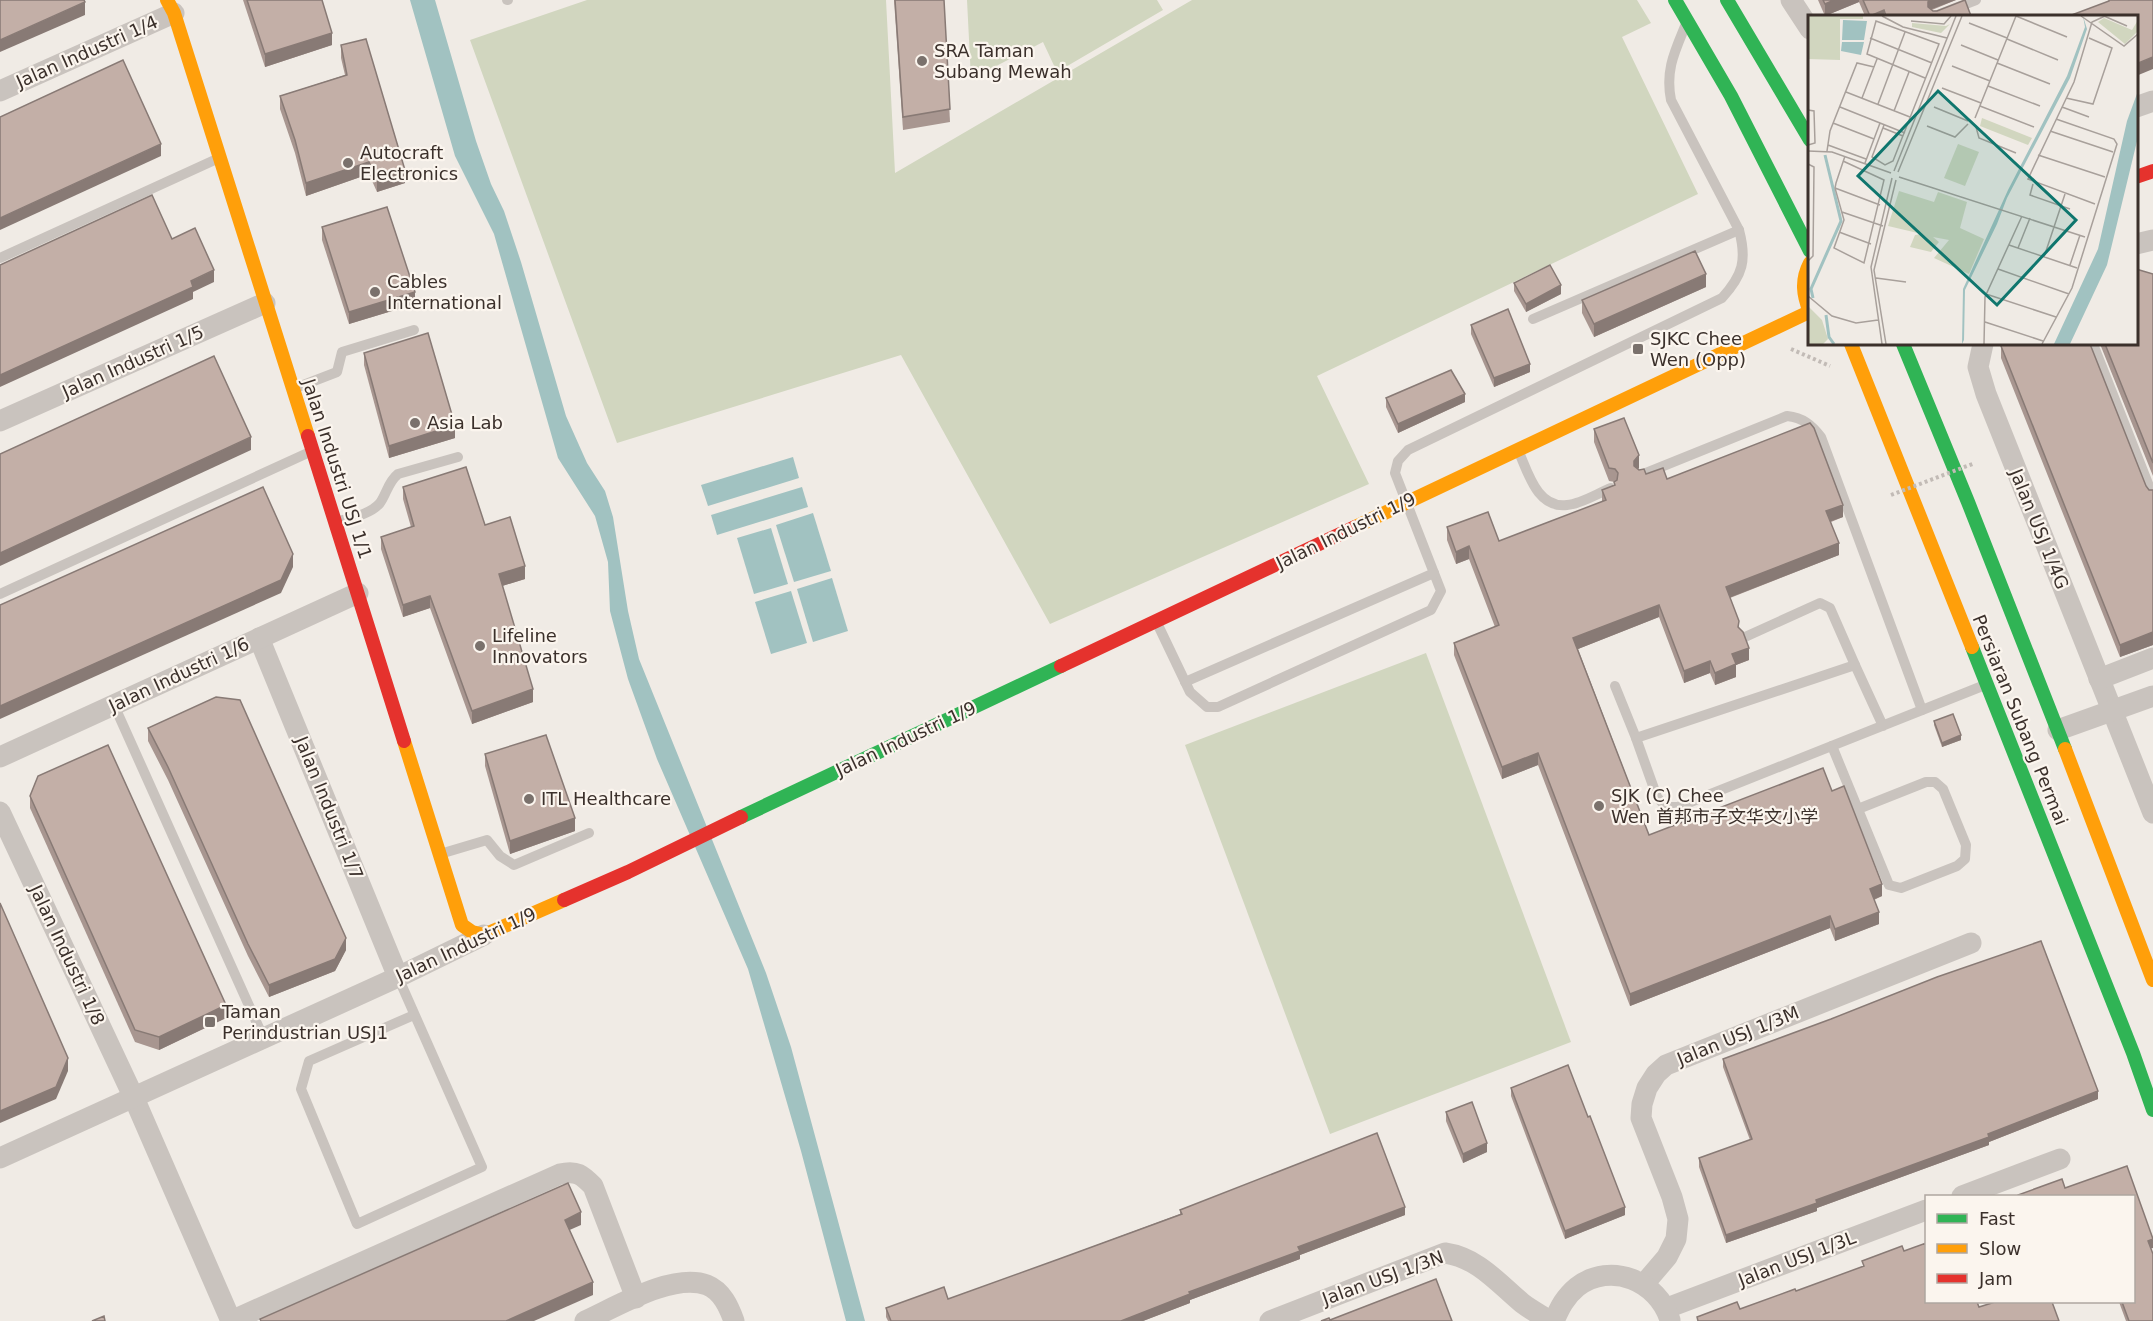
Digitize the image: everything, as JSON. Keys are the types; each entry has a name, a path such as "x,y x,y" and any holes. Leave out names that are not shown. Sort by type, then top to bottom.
{"street":[{"path":"1675,0 1731,96 1808,249"},
{"path":"1727,0 1808,138"},
{"path":"1791,0 1808,27"},
{"name":"Jalan Industri 1/4","path":"0,91 171,6"},
{"name":"Jalan Industri USJ 1/1","path":"171,6 462,925 472,934 484,935"},
{"path":"2138,106 2153,100"},
{"path":"2138,176 2153,171"},
{"path":"2138,244 2153,240"},
{"path":"1808,265 1803,284 1808,309"},
{"name":"Jalan Industri 1/5","path":"0,421 265,303"},
{"name":"Jalan Industri 1/9","path":"0,1158 264,1039 484,935 628,872 1808,312"},
{"name":"Persiaran Subang Permai","path":"1851,345 2133,1053 2153,1110"},
{"name":"Persiaran Subang Permai","path":"1904,345 2058,730 2153,980"},
{"name":"Jalan USJ 1/4G","path":"1983,345 1978,367 1986,394 2153,813"},
{"name":"Jalan Industri 1/6","path":"0,757 358,593"},
{"name":"Jalan Industri 1/7","path":"260,638 398,977"},
{"path":"2099,679 2153,658"},
{"path":"2058,730 2153,696"},
{"name":"Jalan Industri 1/8","path":"0,812 135,1098 231,1321"},
{"name":"Jalan USJ 1/3M","path":"1644,1284 1667,1257 1676,1239 1678,1219 1672,1197 1641,1118 1647,1088 1656,1074 1666,1065 1971,944"},
{"path":"1967,1195 2060,1159"},
{"path":"231,1321 571,1171 584,1177 593,1186 636,1298"},
{"name":"Jalan USJ 1/3L","path":"1668,1315 1925,1210"},
{"name":"Jalan USJ 1/3N","path":"1270,1321 1445,1252 1459,1255 1477,1264 1524,1304 1552,1321"},
{"path":"1552,1321 1562,1302 1579,1286 1600,1277 1623,1276 1644,1284 1658,1295 1668,1315"},
{"path":"585,1321 675,1283 707,1285 719,1294 729,1307 734,1321"}],"lane":[{"path":"1938,15 1976,0"},
{"path":"1156,622 1190,692 1207,707 1218,707 1431,610 1441,591 1395,473 1398,461 1408,450 1722,298 1734,285 1743,266 1744,248 1739,230 1671,100 1668,83 1671,64 1688,21"},
{"path":"0,258 220,158"},
{"path":"1533,319 1739,230"},
{"path":"293,389 337,372 342,352 414,330"},
{"path":"2093,345 2153,496"},
{"path":"1641,475 1787,416 1801,418 1813,426 1821,437 1922,710"},
{"path":"1517,449 1542,498 1556,505 1568,505 1611,488"},
{"path":"0,594 312,450"},
{"path":"335,522 372,509 379,503 392,479 398,474 458,458"},
{"path":"1185,682 1434,573"},
{"path":"1745,637 1820,603 1830,608 1882,726"},
{"path":"1636,738 1855,665"},
{"path":"1615,686 1656,797 1666,807 1678,807 1987,684"},
{"path":"114,705 264,1039"},
{"path":"1832,746 1889,885 1901,888 1957,866 1965,859 1966,845 1943,789 1935,782 1926,782 1858,809"},
{"path":"440,854 487,840 500,856 514,865 589,833"},
{"path":"398,977 482,1167 357,1224 301,1089 309,1061 414,1015"}],"path":[{"path":"1788,348 1827,363 1833,369"},
{"path":"1891,495 1975,463"}],"green space":[{"path":"587,0 886,0 895,173 1192,0 1637,0 1651,23 1622,37 1698,194 1317,376 1369,484 1050,624 901,355 617,443 470,40"},
{"path":"967,0 1157,0 1163,10 1057,72 1043,42 971,79"},
{"path":"1426,653 1571,1042 1330,1134 1185,745"}],"water":[{"path":"410,0 435,0 476,141 491,184 504,211 521,262 566,416 587,463 605,491 613,517 628,611 639,659 766,973 791,1047 865,1321 846,1321 801,1151 748,969 657,759 628,679 610,611 608,562 595,516 558,458 494,234 455,156"},
{"path":"793,457 799,478 708,506 701,485"},
{"path":"802,487 808,507 717,535 711,515"},
{"path":"813,513 831,571 794,582 776,525"},
{"path":"771,528 788,584 754,594 737,538"},
{"path":"832,578 848,631 813,642 797,589"},
{"path":"791,591 807,643 771,654 755,602"}],"building":[{"path":"0,0 84,0 85,2 0,40"},
{"path":"247,0 322,0 332,33 265,54"},
{"name":"SRA Taman Subang Mewah","path":"895,0 944,0 950,109 903,117"},
{"path":"1863,0 1929,0 1928,7 1937,11 1965,0 1971,15 1886,15 1884,10 1870,15"},
{"path":"2153,0 2153,57 2138,63 2138,15 2072,15 2109,1"},
{"path":"366,39 405,170 377,180 369,162 306,183 280,96 347,75 341,45"},
{"path":"123,60 161,144 0,218 0,117"},
{"path":"152,195 172,239 195,228 214,270 191,281 193,287 0,375 0,265"},
{"path":"387,207 415,292 349,312 322,227"},
{"path":"1695,251 1706,274 1594,324 1582,300"},
{"path":"1550,265 1561,285 1526,304 1514,283"},
{"path":"2138,270 2153,274 2153,463 2105,345 2138,345"},
{"path":"1508,309 1530,364 1494,378 1471,325"},
{"path":"428,333 455,425 389,446 364,353"},
{"path":"2090,345 2146,486 2149,490 2153,490 2153,632 2120,645 2001,346"},
{"path":"214,356 251,437 0,553 0,454"},
{"path":"1451,370 1465,394 1398,424 1386,398"},
{"path":"1624,418 1639,455 1634,461 1634,466 1639,470 1644,469 1646,474 1663,468 1667,479 1810,423 1814,428 1843,505 1826,511 1839,543 1726,587 1739,621 1738,627 1743,632 1749,648 1732,654 1736,664 1715,673 1710,661 1684,671 1659,605 1573,638 1649,835 1823,768 1832,791 1844,786 1882,884 1870,889 1879,912 1835,929 1830,916 1630,994 1538,753 1502,767 1454,643 1499,625 1469,546 1456,552 1447,527 1488,512 1499,541 1606,500 1602,490 1615,485 1618,473 1615,469 1609,468 1594,429"},
{"path":"466,467 485,525 510,517 525,566 499,574 533,689 472,711 430,596 403,605 381,537 414,526 403,487"},
{"path":"263,487 293,554 281,580 0,706 0,605"},
{"path":"216,697 240,700 346,938 335,959 269,985 148,728"},
{"path":"1953,714 1961,735 1942,743 1934,721"},
{"name":"ITL Healthcare","path":"546,735 575,818 510,841 485,754"},
{"path":"108,745 226,1005 159,1037 135,1030 30,796 38,776"},
{"path":"0,903 68,1058 56,1087 0,1111"},
{"path":"2041,941 2098,1091 1988,1134 1989,1137 1726,1235 1699,1158 1752,1139 1723,1059 1937,977"},
{"path":"1568,1065 1625,1207 1565,1231 1511,1088"},
{"path":"1472,1102 1487,1143 1463,1154 1446,1112"},
{"path":"1377,1133 1405,1207 1298,1247 1300,1251 1189,1292 1190,1294 1121,1321 891,1321 886,1308 944,1287 948,1299 1182,1214 1180,1210"},
{"path":"2127,1166 2153,1239 2148,1241 2153,1254 2153,1321 2129,1321 2122,1303 2135,1303 2135,1195 2018,1195 2062,1179 2065,1188"},
{"path":"568,1183 581,1212 565,1220 593,1282 506,1321 261,1321 260,1319"},
{"path":"1925,1243 1925,1303 1977,1303 1979,1307 1992,1303 2052,1303 2059,1321 1698,1321 1697,1317 1737,1302 1740,1309 1864,1266 1862,1261 1902,1246 1904,1251"},
{"path":"1436,1279 1452,1321 1321,1321 1329,1318 1330,1320"},
{"path":"104,1316 105,1321 92,1321"}],"traffic: fast":[{"path":"1675,0 1731,96 1808,247"},
{"path":"1727,0 1808,137"},
{"path":"1903,345 2065,749"},
{"path":"1972,647 2133,1053 2153,1110"},
{"path":"741,817 1061,666"}],"traffic: slow":[{"path":"167,0 174,13 308,436"},
{"path":"1808,268 1804,288 1808,306"},
{"path":"1355,527 1808,312"},
{"path":"1851,345 1972,647"},
{"path":"404,741 462,925 472,932 484,935 564,900"},
{"path":"2065,749 2153,980"}],"traffic: jam":[{"path":"2138,176 2153,171"},
{"path":"308,436 404,741"},
{"path":"1061,666 1355,527"},
{"path":"564,900 628,872 741,817"}],"place":[{"name":"SRA Taman Subang Mewah","path":"922,61"},
{"name":"Autocraft Electronics","path":"348,163"},
{"name":"Cables International","path":"375,292"},
{"name":"SJKC Chee Wen (Opp)","path":"1638,349"},
{"name":"Asia Lab","path":"415,423"},
{"name":"Lifeline Innovators","path":"480,646"},
{"name":"ITL Healthcare","path":"529,799"},
{"name":"SJK (C) Chee Wen 首邦市子文华文小学","path":"1599,806"},
{"name":"Taman Perindustrian USJ1","path":"210,1022"}]}
